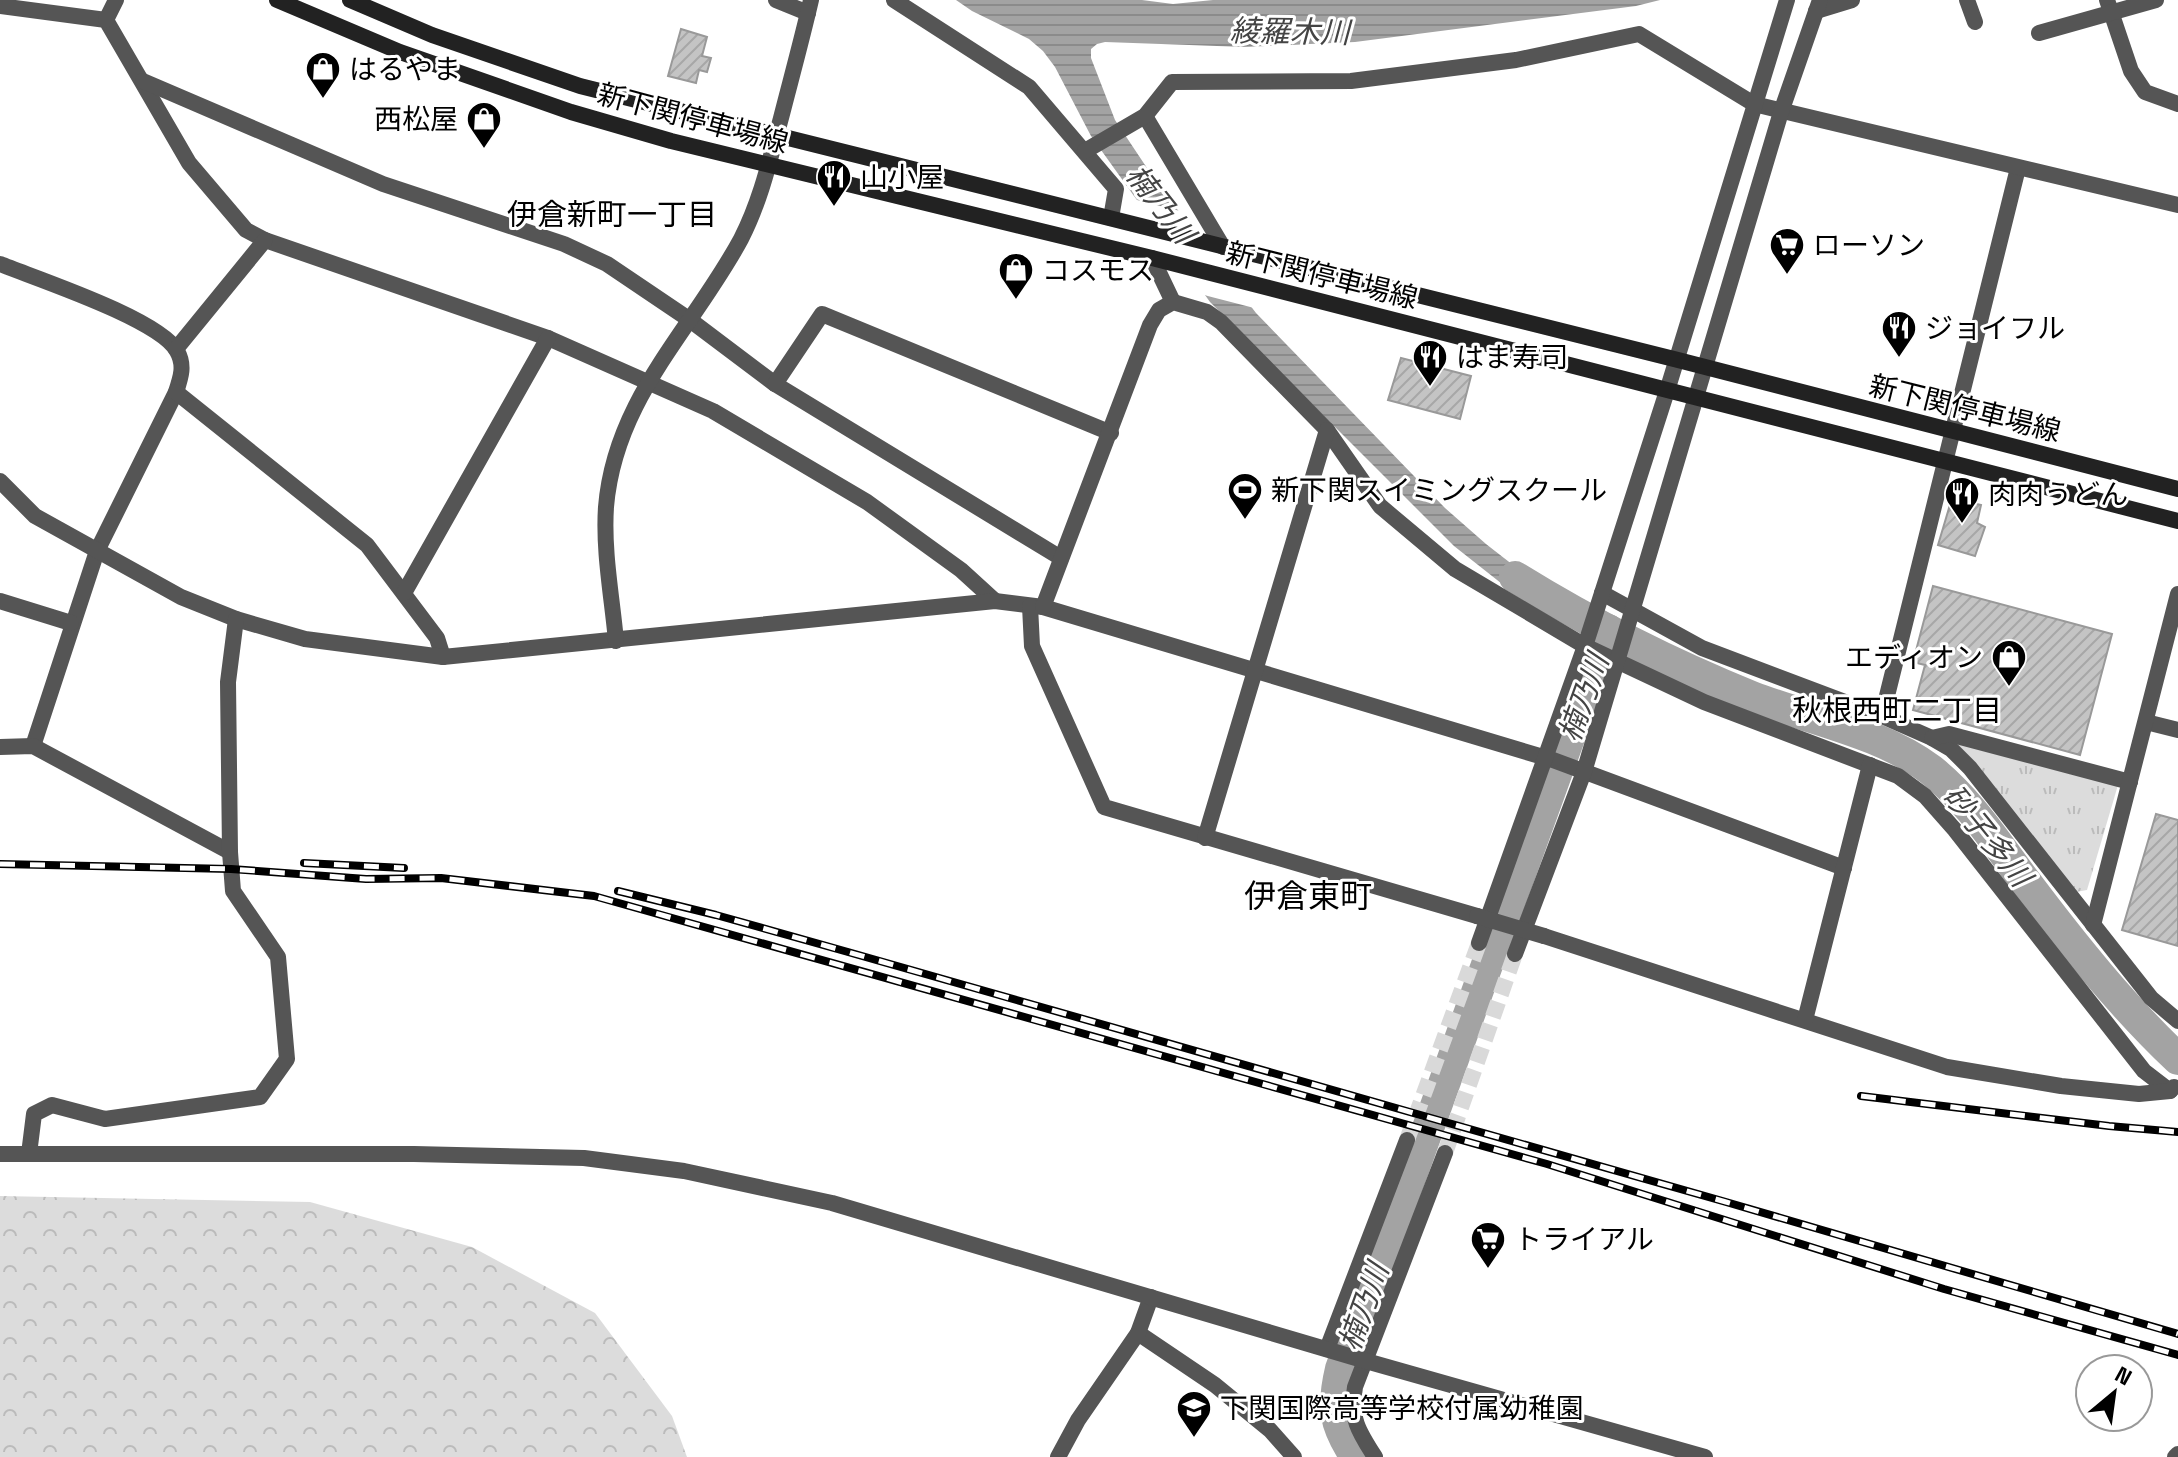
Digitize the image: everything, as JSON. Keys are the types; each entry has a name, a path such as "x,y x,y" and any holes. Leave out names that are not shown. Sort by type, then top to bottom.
{"main road":[{"name":"新下関停車場線","path":"277,0 400,52 571,112 769,165 1158,259 2178,521"},
{"name":"新下関停車場線","path":"350,0 432,35 580,86 1678,360 2178,489"}],"street":[{"path":"106,20 116,0"},
{"path":"616,641 606,509 612,466 630,414 648,381 740,240 759,198 810,6 776,0"},
{"path":"894,0 1029,87 1088,149 1116,189 1111,218"},
{"path":"1479,943 1549,759 1587,644 1678,360 1787,0"},
{"path":"1515,954 1633,613 1781,112 1818,6 1852,0"},
{"path":"1967,0 1975,22"},
{"path":"2039,33 2110,7 2156,0"},
{"path":"0,6 106,20"},
{"path":"2110,7 2131,71 2145,92 2178,104"},
{"path":"106,20 189,163 246,230 265,240 548,338 713,411 867,502 961,570 995,601"},
{"path":"1088,149 1140,118 1172,82 1351,81 1516,60 1639,34 1754,104 2178,205"},
{"path":"143,81 383,184 564,244 607,264 690,320 775,384 1061,558"},
{"path":"1140,118 1221,246"},
{"path":"1882,716 1955,433 2018,168"},
{"path":"176,349 265,240"},
{"path":"1158,259 1173,302"},
{"path":"0,264 123,314 165,337 176,349 183,370 176,392 97,551 33,746"},
{"path":"1173,302 1207,312 1221,322 1327,430 1380,506 1455,569 1587,644 1704,702 1898,776 1925,796 1965,842 2144,1071 2175,1086 2139,1094 2092,1090 1947,1067 1544,936 1104,807 1032,646 1036,607 1061,558 1150,325 1159,310 1173,302"},
{"path":"775,384 822,314 1111,433"},
{"path":"404,593 548,338"},
{"path":"176,392 367,545 437,638 443,657"},
{"path":"1205,838 1327,430"},
{"path":"0,481 35,516 181,597 236,619 305,639 443,657 995,601 1036,607 1549,759 1844,868"},
{"path":"2093,925 2178,594"},
{"path":"1601,596 1702,648 1882,716 1951,749 1970,768 2151,998 2178,1021"},
{"path":"0,601 71,623"},
{"path":"29,1154 34,1114 52,1105 105,1119 260,1097 287,1059 278,957 233,891 228,682 236,619"},
{"path":"2146,722 2178,730"},
{"path":"1932,738 1949,734 2130,782"},
{"path":"0,747 33,746 230,852"},
{"path":"1805,1020 1870,765"},
{"path":"1327,1349 1407,1140"},
{"path":"1375,1457 1357,1429 1352,1405 1355,1387 1445,1153"},
{"path":"0,1154 414,1154 584,1158 684,1171 832,1203 1366,1361 1705,1457"},
{"path":"1058,1457 1078,1420 1138,1333 1151,1297"},
{"path":"1138,1333 1215,1385 1270,1430 1294,1457"}],"green space":[{"path":"1961,739 2118,785 2087,890 2076,892 1957,746"},
{"path":"0,1196 310,1202 472,1247 595,1313 672,1416 687,1457 0,1457"}],"water":[{"name":"綾羅木川","path":"956,0 1142,0 1173,4 1213,0 1660,0 1636,6 1355,42 1245,47 1105,42 1091,49 1091,58 1115,120 1155,180 1256,313 1445,508 1522,572 1557,594 1545,611 1511,591 1454,546 1210,302 1091,136 1055,67 1043,51 1029,39"}],"pier":[{"path":"1133,199 1184,212 1258,309 1200,294"}],"building":[{"path":"681,29 707,37 702,56 711,58 707,72 699,70 696,83 668,76"},
{"name":"はま寿司","path":"1401,358 1471,376 1460,419 1388,400"},
{"name":"肉肉うどん","path":"1952,498 1981,505 1977,523 1985,527 1975,556 1938,545"},
{"name":"エディオン","path":"1933,586 2112,634 2080,755 1913,710 1925,665 1913,662"},
{"path":"2156,814 2178,820 2178,946 2122,930"}],"waterway":[{"name":"砂子多川","path":"1515,577 1602,627 1691,671 1752,697 1868,736 1912,757 1931,770 1971,810 2099,975 2178,1059"},
{"name":"楠乃川","path":"1356,1457 1343,1435 1337,1415 1336,1394 1341,1369 1608,630"}],"tunnel":[{"path":"1407,1140 1479,943"},
{"path":"1445,1153 1515,954"}],"railway":[{"path":"304,863 404,868"},
{"path":"0,864 231,869 366,879 441,878 594,896 1547,1164 1944,1289 2178,1355"},
{"path":"618,891 848,952 2178,1334"},
{"path":"1861,1096 2178,1132"}],"place":[{"name":"はるやま","path":"323,100"},
{"name":"西松屋","path":"484,150"},
{"name":"山小屋","path":"834,208"},
{"name":"ローソン","path":"1787,276"},
{"name":"コスモス","path":"1016,301"},
{"name":"ジョイフル","path":"1899,359"},
{"name":"はま寿司","path":"1430,388"},
{"name":"新下関スイミングスクール","path":"1245,521"},
{"name":"肉肉うどん","path":"1962,525"},
{"name":"エディオン","path":"2009,688"},
{"name":"トライアル","path":"1488,1270"},
{"name":"下関国際高等学校付属幼稚園","path":"1194,1439"}],"district":[{"name":"伊倉新町一丁目","path":"612,215"},
{"name":"秋根西町二丁目","path":"1897,711"},
{"name":"伊倉東町","path":"1308,896"}]}
